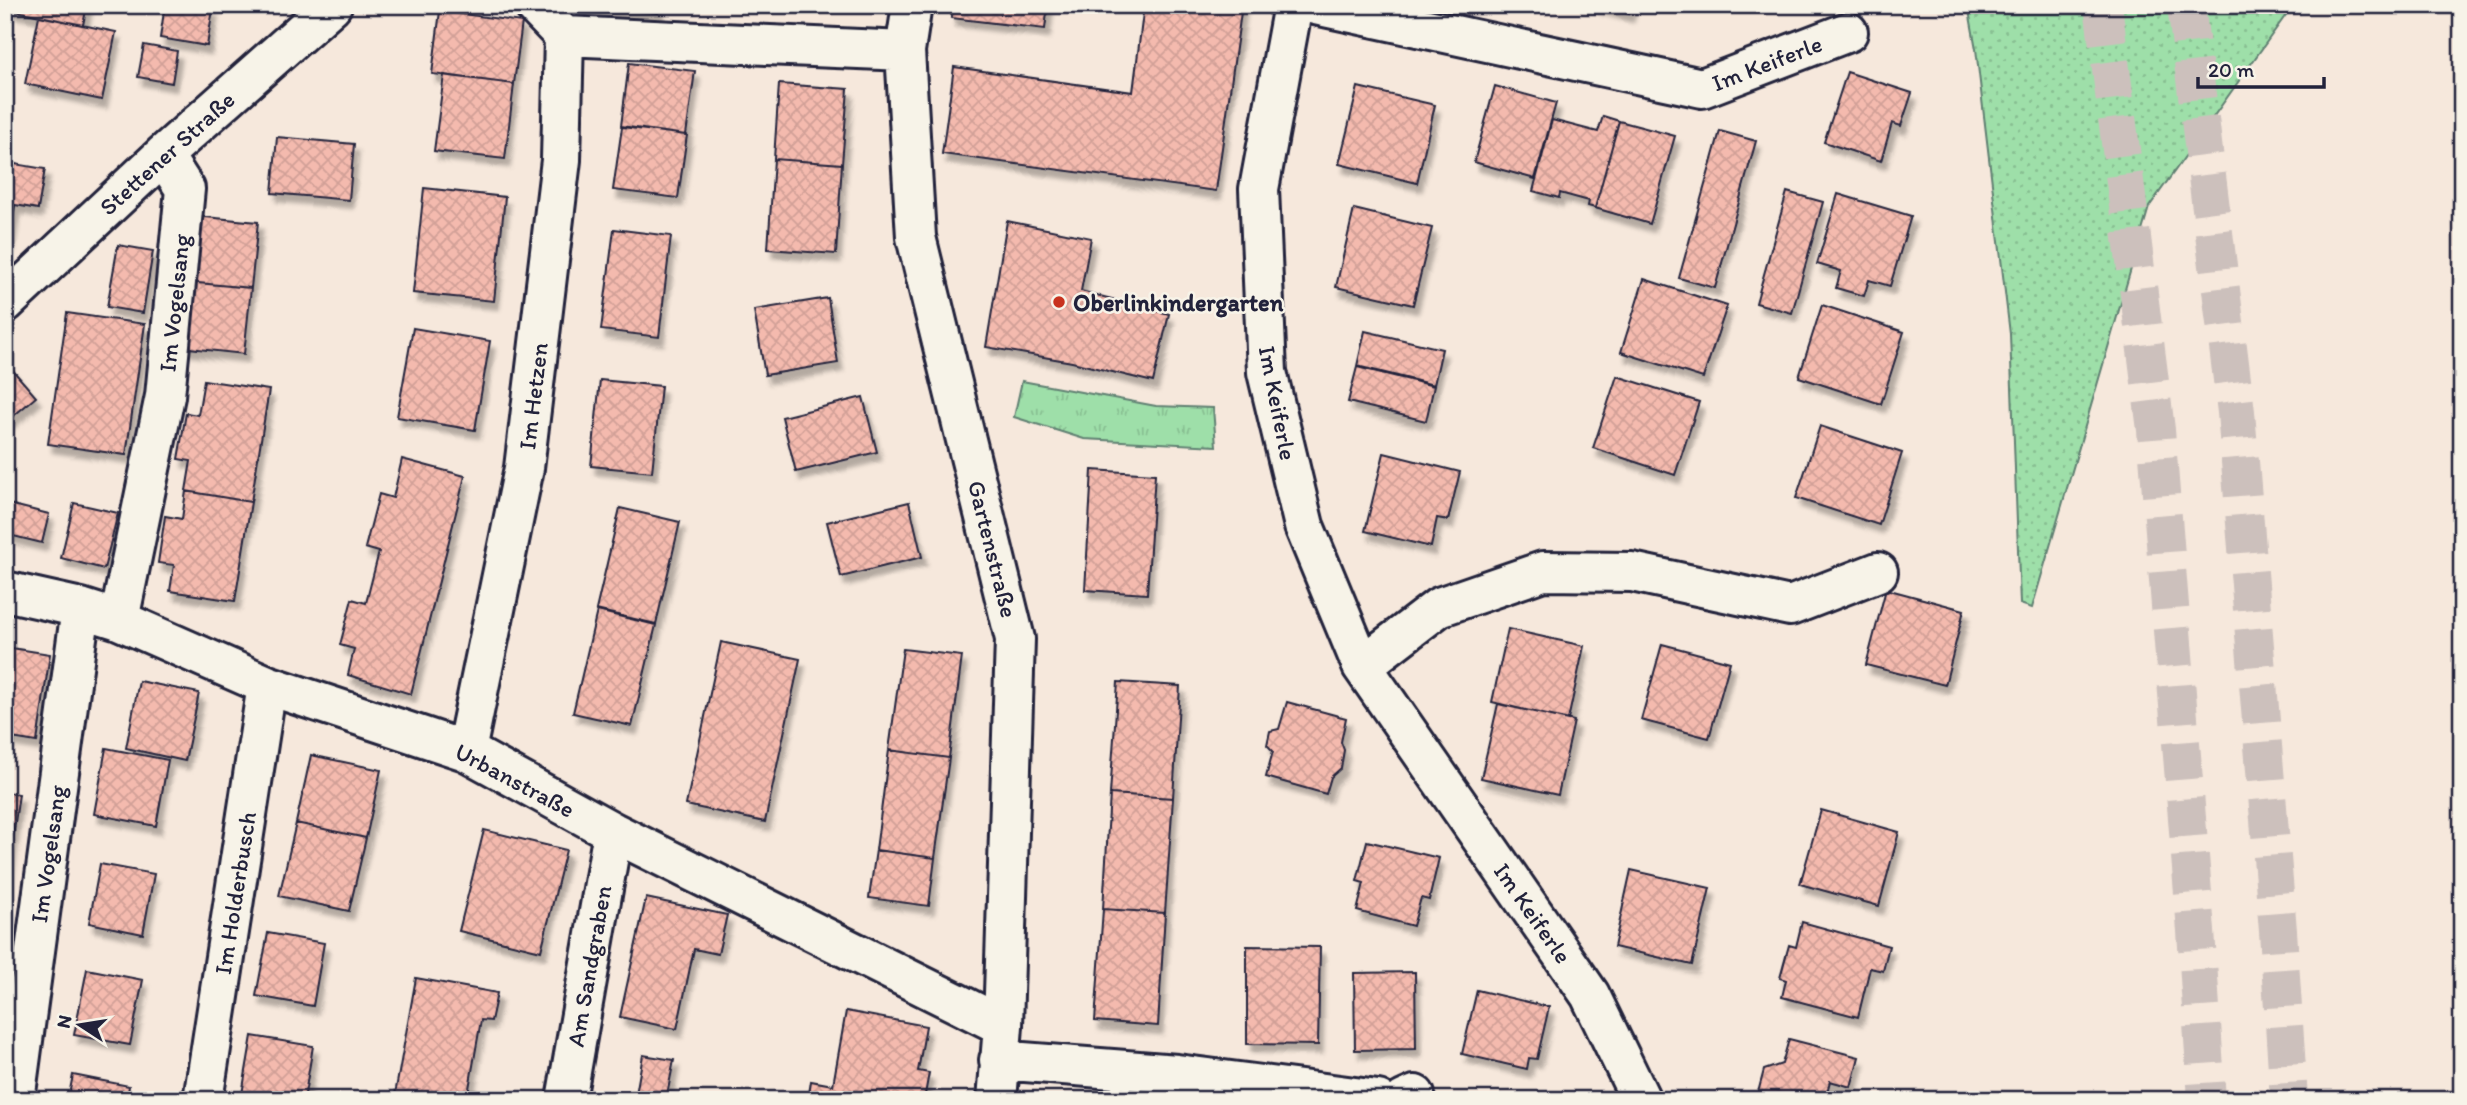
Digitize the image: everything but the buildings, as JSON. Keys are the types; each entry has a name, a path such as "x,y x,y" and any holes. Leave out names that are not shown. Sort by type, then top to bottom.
{"street":[{"name":"Stettener Straße","path":"5,303 163,155 332,5"},
{"path":"534,5 564,36 905,51"},
{"name":"Gartenstraße","path":"912,5 905,51 916,237 1015,639 997,1100"},
{"name":"Im Keiferle","path":"1293,5 1259,189 1267,372 1304,526 1362,666 1590,996 1642,1100"},
{"name":"Im Keiferle","path":"1315,5 1702,88 1848,32"},
{"name":"Im Hetzen","path":"466,751 524,468 561,160 564,36"},
{"name":"Im Vogelsang","path":"118,620 165,396 184,202 185,189 163,155"},
{"path":"1362,666 1439,607 1543,571 1632,572 1790,606 1878,572"},
{"name":"Urbanstraße","path":"5,591 81,608 118,620 267,685 466,751 1001,1043 1176,1087 1378,1100"},
{"name":"Im Vogelsang","path":"15,1100 81,608"},
{"name":"Im Holderbusch","path":"203,1100 267,685"},
{"name":"Am Sandgraben","path":"566,1100 613,832"}],"green space":[{"path":"1968,5 2293,5 2149,207 2032,608 2020,604 2010,334 1976,49"},
{"path":"1022,381 1156,406 1213,408 1216,446 1084,439 1014,417"}],"tunnel":[{"path":"2103,5 2156,430 2207,1100"},
{"path":"2186,5 2236,412 2289,1100"}],"place":[{"name":"Oberlinkindergarten","path":"1059,302"}]}
